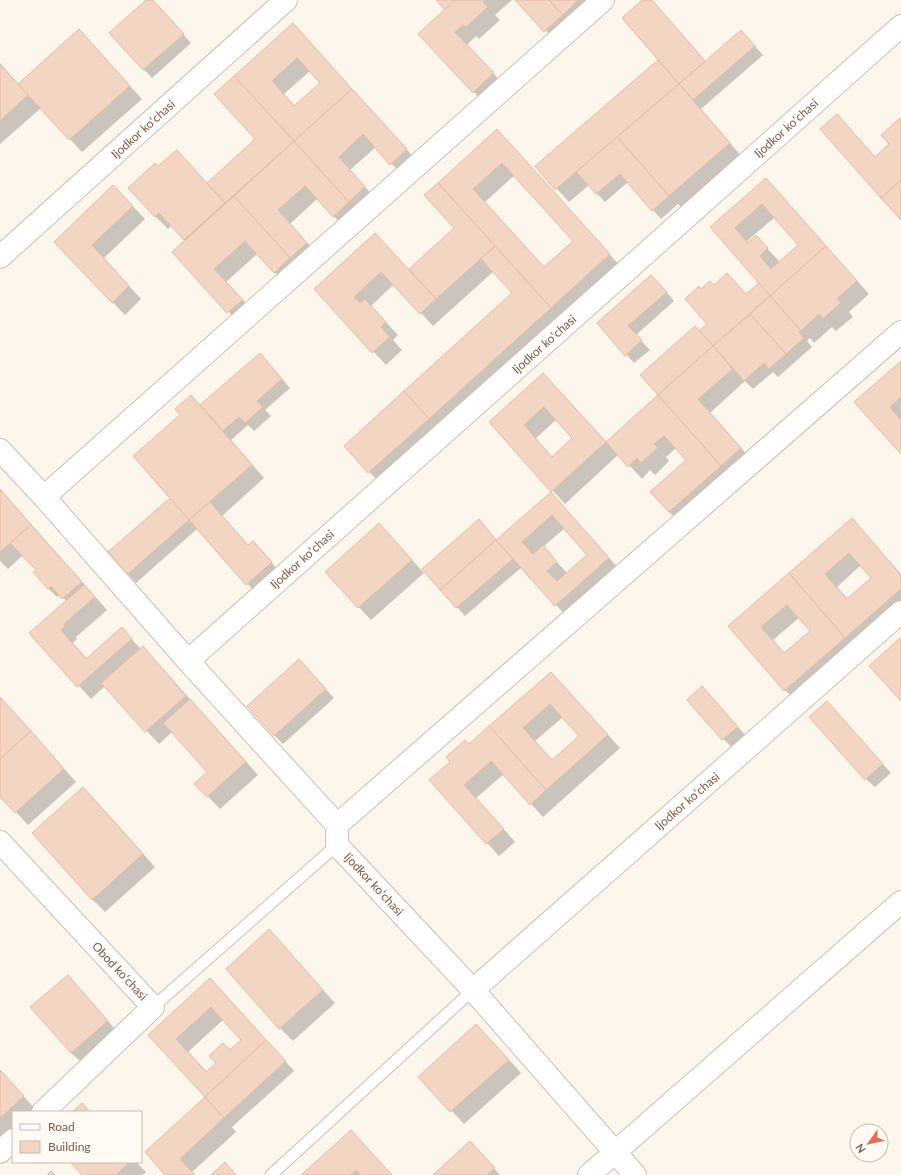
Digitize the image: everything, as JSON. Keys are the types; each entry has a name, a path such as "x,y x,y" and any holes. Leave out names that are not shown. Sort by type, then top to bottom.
{"street":[{"name":"Ijodkor koʻchasi","path":"0,257 286,0"},
{"path":"44,497 603,0"},
{"name":"Ijodkor koʻchasi","path":"188,661 901,26"},
{"path":"337,835 901,332"},
{"name":"Ijodkor koʻchasi","path":"0,450 44,497 188,661 337,835 635,1175"},
{"name":"Ijodkor koʻchasi","path":"473,990 901,612"},
{"name":"Obod koʻchasi","path":"0,842 153,1006 44,1111"},
{"path":"589,1175 901,902"},
{"path":"0,1152 12,1141"}],"lane":[{"path":"153,1006 337,835"},
{"path":"271,1175 473,990"}],"building":[{"path":"146,0 153,0 184,34 143,70 109,33"},
{"path":"436,0 455,0 445,10"},
{"path":"455,0 486,0 483,2 488,7 466,27 463,25 455,32 494,73 473,93 418,34"},
{"path":"515,0 549,0 563,15 544,32"},
{"path":"549,0 578,0 563,15"},
{"path":"642,0 652,0 705,61 679,84 622,18"},
{"path":"293,23 352,89 294,141 234,76","holes":["297,58 320,83 294,106 272,81"]},
{"path":"79,29 130,86 69,140 18,84"},
{"path":"741,30 755,46 693,100 679,84"},
{"path":"658,60 679,84 555,190 535,166"},
{"path":"0,64 28,95 0,121"},
{"path":"234,76 294,141 225,203 207,183 255,139 214,94"},
{"path":"679,84 730,143 669,196 617,137"},
{"path":"352,89 407,149 390,165 363,134 339,157 365,187 349,202 294,141"},
{"path":"837,114 875,157 889,144 881,135 901,117 901,180 881,198 820,129"},
{"path":"497,129 610,254 551,308 438,183","holes":["502,163 573,241 544,267 473,189"]},
{"path":"617,137 669,196 652,211 620,174 596,194 576,172"},
{"path":"294,141 349,202 333,217 305,186 278,210 307,243 290,258 234,196"},
{"path":"177,150 225,203 184,240 159,213 155,217 128,188 155,163 158,166"},
{"path":"766,178 826,246 770,296 710,227","holes":["762,204 798,245 771,269 760,256 768,248 756,235 748,243 735,228"]},
{"path":"901,180 901,220 881,198"},
{"path":"438,183 495,246 436,299 409,269 454,228 424,195"},
{"path":"113,185 133,206 92,245 129,286 112,303 54,242"},
{"path":"234,196 290,258 274,273 245,241 214,269 243,300 227,313 172,252"},
{"path":"375,233 436,299 420,314 381,272 354,297 360,303 365,299 386,322 381,327 390,337 372,353 314,289"},
{"path":"495,246 551,308 429,419 404,391 512,293 481,259"},
{"path":"826,246 857,281 837,299 841,303 823,319 819,314 801,331 770,296"},
{"path":"727,273 746,294 759,283 770,296 713,346 699,331 707,324 685,299 699,286 701,289 710,281 714,285"},
{"path":"651,275 667,292 628,326 642,340 625,356 597,323"},
{"path":"770,296 801,331 799,332 804,338 786,354 750,314"},
{"path":"750,314 786,354 769,369 764,363 744,381 713,346"},
{"path":"695,326 713,346 658,395 640,375"},
{"path":"713,346 733,369 698,399 741,448 721,466 658,395"},
{"path":"260,353 282,379 257,401 263,407 245,423 239,417 223,431 200,405"},
{"path":"901,361 901,397 890,407 901,420 901,454 854,402"},
{"path":"543,373 606,442 551,492 489,422","holes":["544,407 572,438 552,457 524,425"]},
{"path":"404,391 429,419 368,473 344,446"},
{"path":"191,395 252,465 189,520 133,456 180,415 175,409"},
{"path":"658,395 721,466 669,512 650,492 686,460 664,436 654,444 658,448 641,463 637,458 628,467 606,442"},
{"path":"0,489 31,525 0,552"},
{"path":"551,492 609,558 555,606 496,540","holes":["552,515 587,555 557,581 547,571 557,562 543,545 533,554 522,542"]},
{"path":"170,498 189,520 127,575 108,552"},
{"path":"210,502 248,545 253,541 272,562 246,585 189,520"},
{"path":"852,518 901,575 901,589 845,638 789,573","holes":["849,553 871,578 847,599 825,574"]},
{"path":"479,519 496,540 440,590 422,569"},
{"path":"379,523 412,560 358,608 325,572"},
{"path":"31,525 82,582 62,599 51,586 48,589 33,572 36,570 10,543"},
{"path":"496,540 513,559 456,608 440,590"},
{"path":"789,573 845,638 784,691 728,626","holes":["787,605 810,631 784,653 761,627"]},
{"path":"84,585 95,597 64,624 65,626 61,630 86,659 122,627 132,639 77,687 29,633"},
{"path":"901,637 901,701 869,666"},
{"path":"143,646 186,696 145,732 101,683"},
{"path":"299,659 326,689 274,736 247,706"},
{"path":"551,672 608,735 546,790 489,726","holes":["550,704 579,736 552,760 523,728"]},
{"path":"702,686 738,727 722,740 687,700"},
{"path":"0,697 31,731 0,759"},
{"path":"190,699 246,762 207,797 194,784 207,772 163,723"},
{"path":"827,701 883,764 865,780 809,717"},
{"path":"489,726 546,790 530,805 491,761 464,785 504,829 486,844 429,780 450,762 446,757 465,740 469,744"},
{"path":"31,731 64,769 15,813 0,797 0,759"},
{"path":"83,787 143,854 92,900 32,833"},
{"path":"269,929 323,990 279,1029 226,969"},
{"path":"68,975 108,1021 71,1053 30,1007"},
{"path":"210,978 266,1040 205,1097 148,1035","holes":["211,1007 241,1040 230,1050 223,1043 209,1056 216,1063 206,1072 176,1039"]},
{"path":"476,1024 509,1060 450,1112 418,1077"},
{"path":"266,1040 286,1061 224,1118 205,1097"},
{"path":"0,1070 24,1096 0,1118"},
{"path":"205,1097 224,1118 180,1159 195,1175 165,1175 145,1152"},
{"path":"82,1103 89,1111 73,1111"},
{"path":"351,1130 392,1175 361,1175 356,1170 350,1175 301,1175"},
{"path":"470,1141 495,1168 487,1175 433,1175"},
{"path":"225,1162 236,1175 211,1175"},
{"path":"71,1163 129,1163 116,1175 82,1175"},
{"path":"51,1171 55,1175 47,1175"}]}
